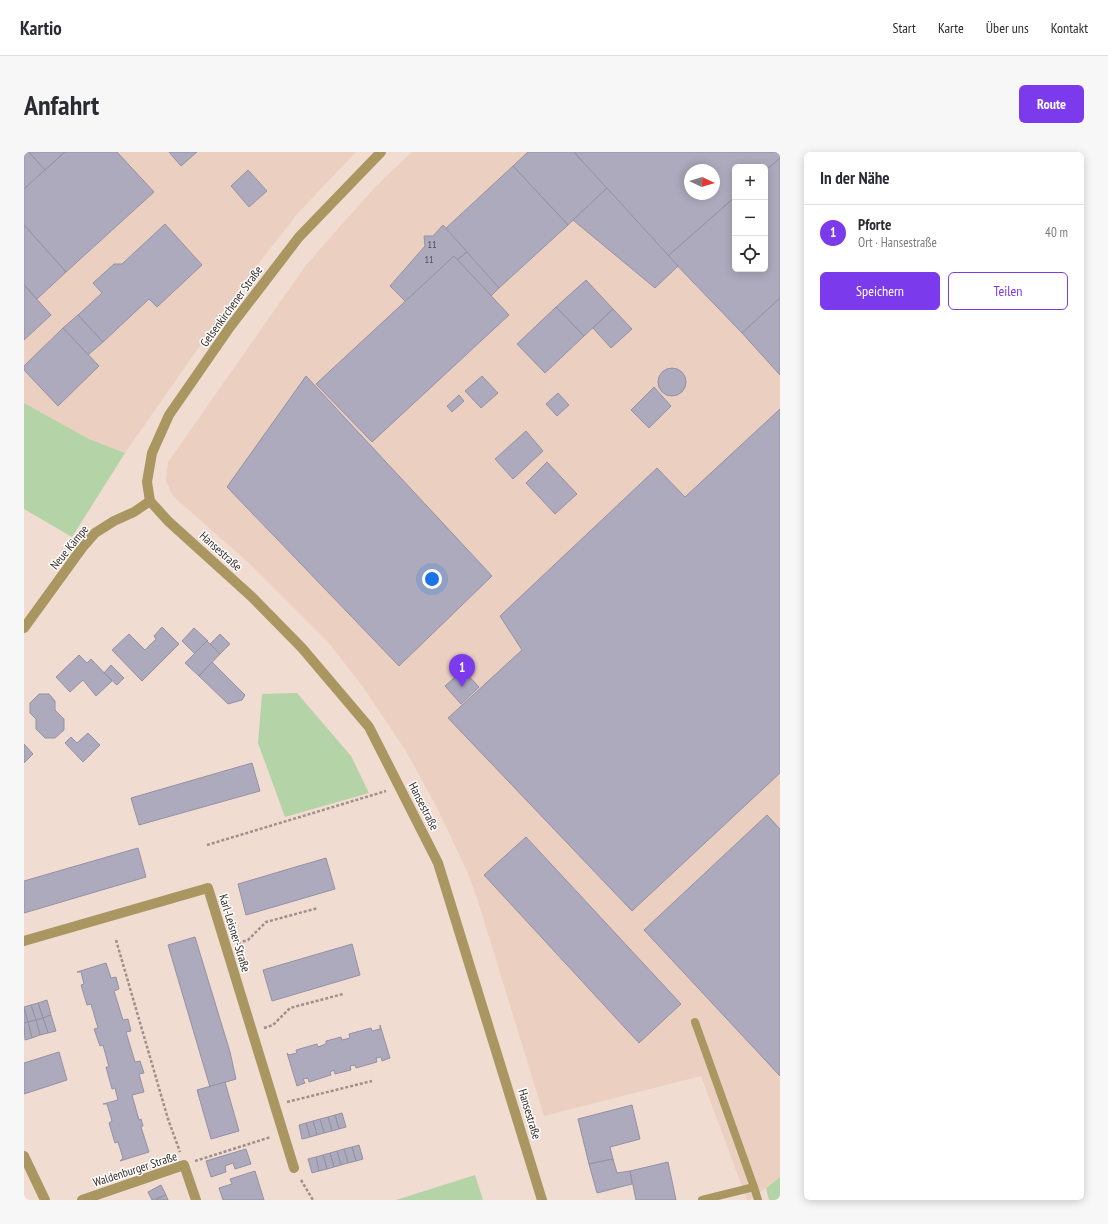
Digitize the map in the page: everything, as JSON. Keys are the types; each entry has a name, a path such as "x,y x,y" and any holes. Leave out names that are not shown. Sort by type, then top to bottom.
{"street":[{"name":"Gelsenkirchener Straße","path":"150,501 147,482 152,453 169,415 230,327 298,237 381,152"},
{"name":"Neue Kämpe","path":"24,628 82,548 96,533 114,520 134,512 150,501"},
{"name":"Hansestraße","path":"150,501 168,521 252,597 296,642 369,727 438,863 542,1200"},
{"name":"Karl-Leisner-Straße","path":"24,941 208,888 273,1106 294,1168"},
{"path":"24,1156 45,1200"},
{"name":"Waldenburger Straße","path":"82,1200 184,1164 196,1200"}],"lane":[{"path":"694,1022 758,1200"},
{"path":"702,1200 754,1187"}],"path":[{"path":"207,845 386,791"},
{"path":"226,947 248,940 266,922 318,908"},
{"path":"116,940 168,1119 184,1164 282,1133"},
{"path":"273,1025 290,1008 343,994"},
{"path":"273,1106 372,1081"},
{"path":"294,1168 313,1200"}],"shaded area":[{"path":"24,152 356,152 298,213 248,277 125,453 89,439 24,403"},
{"path":"412,152 780,152 780,1177 750,1200 747,1200 701,1076 544,1116 478,901 466,869 437,808 406,751 363,687 328,642 250,564 173,496 166,481 168,462 306,265 375,187"}],"green space":[{"path":"24,403 89,439 125,453 72,537 24,509"},
{"path":"297,693 351,756 369,793 285,817 258,743 262,694"},
{"path":"475,1175 483,1200 396,1200"},
{"path":"780,1177 780,1200 769,1200 766,1188"}],"building":[{"path":"24,152 29,152 45,170 24,189"},
{"path":"29,152 65,152 45,170"},
{"path":"65,152 117,152 154,192 66,272 24,225 24,189"},
{"path":"169,152 197,152 181,166"},
{"path":"528,152 574,152 607,188 568,225 513,166"},
{"path":"574,152 780,152 780,158 768,168 768,164 732,164 732,200 668,256"},
{"path":"780,158 780,298 742,333 668,256 732,200 732,272 768,272 768,168"},
{"path":"513,166 568,225 499,288 445,229"},
{"path":"248,170 267,191 249,207 231,186"},
{"path":"607,188 678,266 655,288 573,220"},
{"path":"165,224 202,265 157,307 149,299 103,342 78,315 102,293 93,283 114,264 122,264"},
{"path":"24,225 66,272 37,299 24,285"},
{"path":"443,225 467,252 457,260 454,256 406,302 390,286 425,246 424,236 433,236"},
{"path":"467,252 499,288 491,296 457,260"},
{"path":"454,256 509,315 372,442 316,384"},
{"path":"586,280 613,309 584,336 556,307"},
{"path":"24,285 51,315 24,340"},
{"path":"780,298 780,375 742,333"},
{"path":"556,307 584,336 545,373 517,344"},
{"path":"613,309 632,329 611,348 593,328"},
{"path":"78,315 103,342 88,355 63,328"},
{"path":"63,328 99,366 58,406 24,370 24,366"},
{"path":"672,368 678,369 682,372 685,376 685,388 682,392 678,395 672,396 666,395 662,392 659,388 658,382 659,376 662,372 666,369"},
{"path":"306,376 492,576 399,666 227,487"},
{"path":"482,376 498,393 481,408 465,391"},
{"path":"654,387 671,406 649,428 631,410"},
{"path":"558,393 569,405 557,416 546,404"},
{"path":"459,395 464,401 452,412 447,406"},
{"path":"780,409 780,773 632,911 448,718 522,650 500,616 657,468 685,497"},
{"path":"526,431 543,451 513,479 495,459"},
{"path":"547,462 577,494 555,514 526,483"},
{"path":"162,627 179,644 142,681 112,650 129,634 145,650 156,639 154,636"},
{"path":"194,628 208,641 195,654 182,641"},
{"path":"220,634 230,644 220,654 210,644"},
{"path":"207,641 220,654 199,676 185,663"},
{"path":"79,655 87,663 91,659 112,681 96,696 83,680 70,692 56,677"},
{"path":"212,662 245,695 242,700 228,704 199,676"},
{"path":"111,665 124,678 117,685 104,673"},
{"path":"463,670 479,687 461,704 445,686"},
{"path":"39,694 49,694 55,701 55,710 64,719 64,730 55,738 45,738 36,729 36,719 30,713 30,703"},
{"path":"88,733 100,745 83,762 65,743 71,737 77,743"},
{"path":"24,744 33,754 24,763"},
{"path":"252,763 260,791 139,825 131,798"},
{"path":"767,815 780,829 780,1076 644,930"},
{"path":"526,837 681,1004 639,1043 484,875"},
{"path":"138,848 146,877 24,913 24,881"},
{"path":"326,858 335,889 246,915 238,884"},
{"path":"195,937 230,1052 236,1079 210,1087 168,945"},
{"path":"352,944 360,975 272,1001 263,970"},
{"path":"106,963 111,978 116,977 119,989 114,991 123,1020 128,1019 131,1031 126,1032 135,1062 140,1061 144,1073 139,1074 144,1092 132,1095 139,1120 141,1119 143,1126 141,1127 149,1152 120,1161 123,1158 118,1142 115,1143 109,1123 112,1121 107,1104 103,1104 118,1100 115,1088 112,1089 106,1067 109,1067 103,1045 100,1046 94,1029 98,1028 91,1004 87,1005 81,985 84,984 81,972 77,972"},
{"path":"47,1000 51,1015 43,1018 38,1003"},
{"path":"38,1003 43,1018 36,1020 31,1005"},
{"path":"31,1005 36,1020 28,1022 24,1007"},
{"path":"24,1009 28,1022 24,1023"},
{"path":"51,1015 56,1031 48,1033 43,1018"},
{"path":"43,1018 48,1033 40,1035 36,1020"},
{"path":"36,1020 40,1035 32,1038 28,1022"},
{"path":"28,1022 32,1038 25,1040 24,1023"},
{"path":"380,1025 390,1058 382,1061 381,1057 376,1058 377,1062 356,1068 355,1065 350,1066 351,1070 335,1074 334,1070 330,1072 331,1075 309,1082 308,1078 303,1079 305,1083 297,1086 287,1053 289,1055 297,1053 296,1050 317,1044 318,1047 326,1044 326,1041 341,1037 342,1040 350,1038 349,1034 371,1028 372,1031 380,1029"},
{"path":"59,1052 67,1080 24,1094 24,1063"},
{"path":"225,1082 239,1131 211,1139 197,1090"},
{"path":"632,1105 640,1139 610,1147 613,1159 589,1164 578,1119"},
{"path":"342,1113 346,1127 339,1129 335,1115"},
{"path":"335,1115 339,1129 332,1131 328,1117"},
{"path":"328,1117 332,1131 324,1133 320,1119"},
{"path":"320,1119 324,1133 317,1135 313,1121"},
{"path":"313,1121 317,1135 310,1137 306,1123"},
{"path":"306,1123 310,1137 302,1139 299,1125"},
{"path":"359,1145 363,1159 356,1161 352,1147"},
{"path":"352,1147 356,1161 348,1163 344,1149"},
{"path":"246,1149 251,1164 235,1169 233,1163 225,1166 226,1172 211,1177 206,1161"},
{"path":"344,1149 348,1163 341,1165 337,1151"},
{"path":"337,1151 341,1165 334,1167 330,1153"},
{"path":"330,1153 334,1167 327,1169 323,1155"},
{"path":"323,1155 327,1169 319,1171 316,1157"},
{"path":"316,1157 319,1171 312,1173 308,1159"},
{"path":"613,1159 617,1173 630,1171 632,1184 597,1193 589,1164"},
{"path":"668,1162 676,1200 636,1200 630,1171"},
{"path":"255,1171 264,1200 223,1200 219,1188 232,1184 230,1179"},
{"path":"161,1185 166,1195 152,1200 148,1192"},
{"path":"166,1195 168,1200 155,1200"}],"place":[{"name":"Pforte","path":"462,687"}]}
